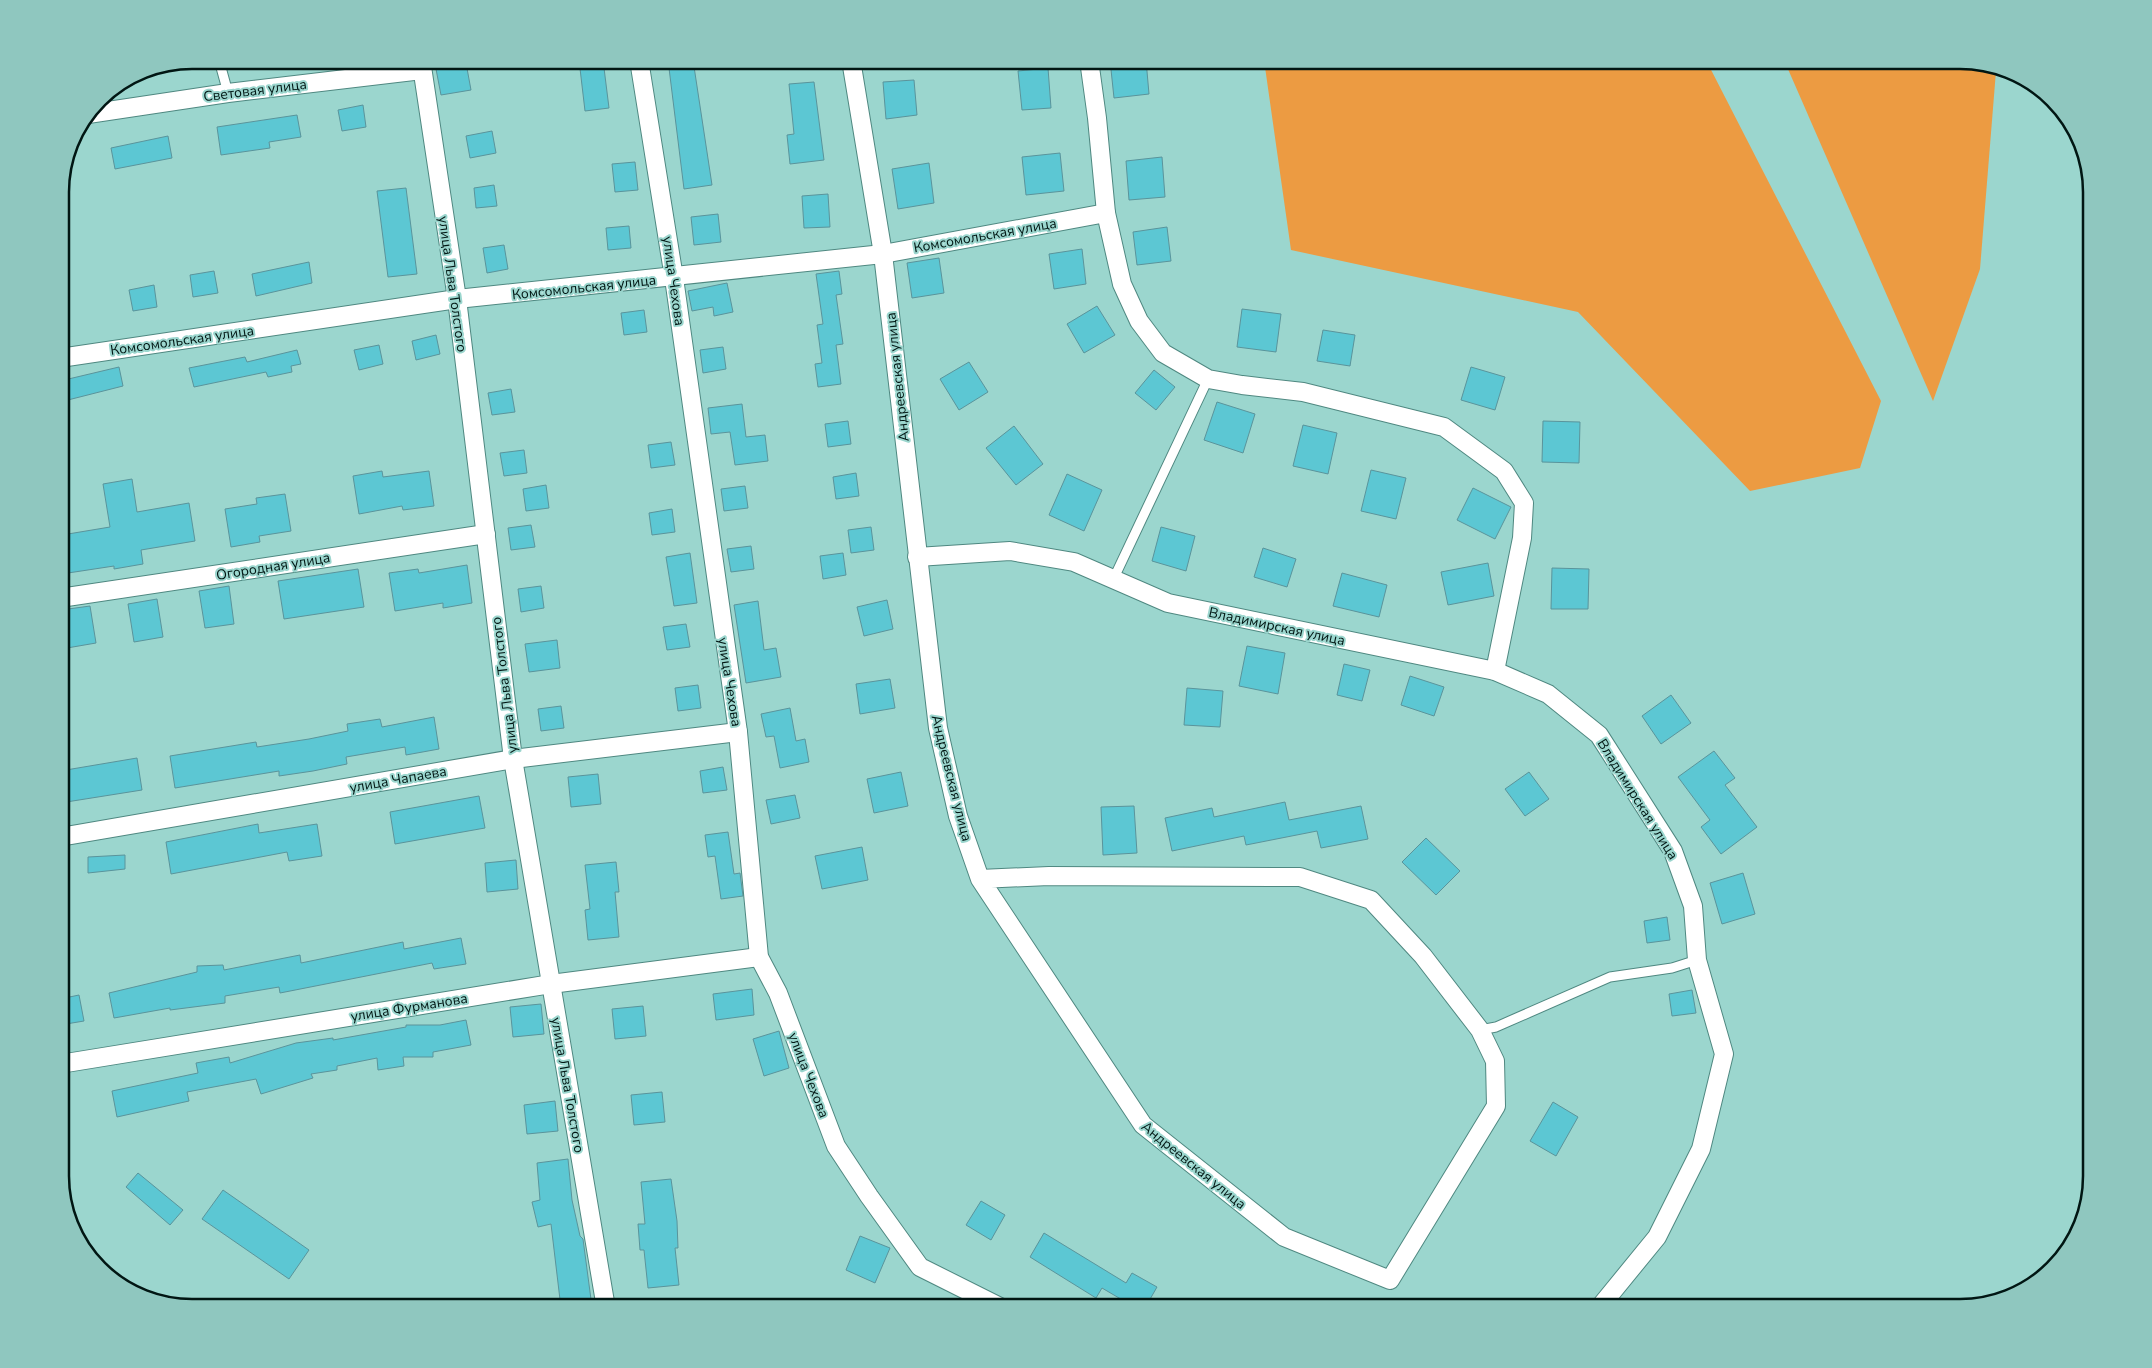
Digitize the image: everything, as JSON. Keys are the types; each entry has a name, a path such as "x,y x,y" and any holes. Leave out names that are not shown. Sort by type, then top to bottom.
{"street":[{"name":"Световая улица","path":"98,113 394,69"},
{"name":"улица Льва Толстого","path":"423,69 456,300 513,759 604,1299"},
{"name":"улица Чехова","path":"640,69 674,278 738,732 759,957 778,993 836,1146 920,1267 984,1299"},
{"name":"Андреевская улица","path":"852,69 883,254 938,728 958,816 980,880 1143,1125 1284,1237 1390,1280 1496,1106 1494,1060 1480,1030"},
{"path":"1090,69 1098,118 1106,213 1122,284 1139,321 1163,353 1208,379 1303,392 1444,426 1504,471 1524,503 1522,538 1495,671"},
{"name":"Комсомольская улица","path":"69,357 456,300 883,254 1106,213"},
{"name":"Огородная улица","path":"69,597 486,534"},
{"name":"Владимирская улица","path":"917,557 1010,551 1074,562 1168,603 1495,671 1548,694 1599,735 1673,851 1693,906 1696,960 1724,1054 1701,1149 1657,1237 1606,1299"},
{"name":"улица Чапаева","path":"69,835 513,759 738,732"},
{"path":"980,880 1049,876 1300,877 1371,900 1423,956 1480,1030"},
{"name":"улица Фурманова","path":"69,1063 552,984 759,957"}],"lane":[{"path":"221,69 228,93"},
{"path":"1113,580 1208,379"},
{"path":"1480,1030 1496,1027 1610,977 1672,968 1696,960"}],"shaded area":[{"path":"1265,69 1711,69 1881,401 1860,468 1750,491 1578,312 1291,250"},
{"path":"1788,69 1960,69 1996,74 1980,269 1933,401"}],"building":[{"path":"436,69 467,69 471,90 441,95"},
{"path":"580,69 604,69 609,108 585,111"},
{"path":"669,69 694,69 712,185 684,189"},
{"path":"1048,69 1051,108 1022,110 1018,71"},
{"path":"1111,69 1147,69 1149,94 1114,98"},
{"path":"914,80 917,115 886,119 883,82"},
{"path":"814,82 824,160 790,164 787,135 794,134 789,84"},
{"path":"363,105 366,127 342,131 338,110"},
{"path":"297,115 301,137 269,142 270,148 221,155 217,127"},
{"path":"492,131 496,153 470,158 466,136"},
{"path":"168,136 172,158 115,169 111,148"},
{"path":"1060,153 1064,191 1026,195 1022,157"},
{"path":"1162,157 1165,197 1129,200 1126,161"},
{"path":"635,162 638,190 615,192 612,164"},
{"path":"929,163 934,203 898,209 892,169"},
{"path":"494,185 497,206 476,208 474,188"},
{"path":"406,188 417,274 388,277 377,191"},
{"path":"828,194 830,227 804,228 802,196"},
{"path":"718,214 721,242 694,245 691,217"},
{"path":"629,226 631,248 608,250 606,228"},
{"path":"1167,227 1171,261 1137,265 1133,232"},
{"path":"504,245 508,269 487,273 483,248"},
{"path":"1082,249 1086,284 1054,289 1049,254"},
{"path":"939,258 944,293 912,298 907,263"},
{"path":"309,262 312,283 256,296 252,274"},
{"path":"214,271 218,293 193,297 190,275"},
{"path":"839,271 842,294 836,295 843,344 836,345 841,384 818,387 815,364 822,363 817,325 823,324 816,274"},
{"path":"727,283 733,312 714,316 713,307 692,311 688,291"},
{"path":"154,285 157,307 133,311 129,290"},
{"path":"1097,306 1115,335 1084,353 1067,324"},
{"path":"1242,309 1281,314 1276,352 1237,347"},
{"path":"644,310 647,332 624,335 621,313"},
{"path":"1323,330 1355,335 1350,366 1317,361"},
{"path":"436,335 440,354 416,360 412,341"},
{"path":"379,345 383,364 359,370 354,350"},
{"path":"723,347 726,369 703,373 700,350"},
{"path":"297,350 301,364 291,366 292,372 268,377 266,372 194,387 189,368 245,357 247,362"},
{"path":"969,362 988,392 959,410 940,379"},
{"path":"119,367 123,386 69,400 69,379"},
{"path":"1471,367 1505,377 1495,410 1461,400"},
{"path":"1154,370 1175,387 1156,410 1135,393"},
{"path":"511,389 515,412 492,415 488,393"},
{"path":"1217,402 1255,414 1243,453 1204,440"},
{"path":"742,404 746,437 765,435 768,461 735,465 730,432 711,434 708,408"},
{"path":"848,421 851,444 828,447 825,424"},
{"path":"1543,421 1580,422 1579,463 1542,462"},
{"path":"1303,425 1337,433 1328,474 1293,466"},
{"path":"1014,426 1043,464 1016,485 986,448"},
{"path":"671,442 675,465 651,468 648,445"},
{"path":"524,450 527,473 504,476 500,453"},
{"path":"1371,470 1406,478 1396,519 1361,511"},
{"path":"382,471 383,477 429,471 434,506 403,510 402,506 359,514 353,476"},
{"path":"856,473 859,496 836,499 833,477"},
{"path":"1067,474 1102,490 1084,531 1049,515"},
{"path":"132,479 137,512 189,503 195,541 141,550 143,564 114,569 114,566 69,573 69,534 110,527 103,484"},
{"path":"546,485 549,508 526,511 523,489"},
{"path":"745,486 748,508 724,511 721,489"},
{"path":"1473,488 1511,507 1495,539 1457,520"},
{"path":"285,494 291,531 259,536 260,542 231,547 225,509 257,504 256,498"},
{"path":"672,509 675,532 652,535 649,513"},
{"path":"531,525 535,547 511,550 508,528"},
{"path":"871,527 874,550 851,553 848,530"},
{"path":"1161,527 1195,536 1186,571 1152,561"},
{"path":"751,546 754,569 731,572 727,549"},
{"path":"1263,548 1296,559 1287,587 1254,577"},
{"path":"690,553 697,603 674,606 666,557"},
{"path":"843,553 846,575 823,579 820,556"},
{"path":"1488,563 1494,596 1448,605 1441,572"},
{"path":"467,565 472,603 443,608 443,603 395,611 389,573 418,569 419,573"},
{"path":"1552,568 1589,569 1588,609 1551,609"},
{"path":"358,569 364,607 284,619 278,581"},
{"path":"1342,573 1387,585 1379,617 1333,606"},
{"path":"229,586 234,624 205,628 199,591"},
{"path":"541,586 544,608 521,612 518,589"},
{"path":"157,599 163,637 134,642 128,604"},
{"path":"887,600 893,629 864,636 857,607"},
{"path":"758,601 764,650 776,648 781,677 746,683 734,605"},
{"path":"90,606 96,643 69,648 69,609"},
{"path":"686,624 690,647 667,650 663,627"},
{"path":"557,640 560,668 529,672 525,644"},
{"path":"1247,646 1285,653 1278,694 1239,686"},
{"path":"1344,664 1370,670 1362,701 1337,695"},
{"path":"1410,676 1444,687 1434,716 1401,705"},
{"path":"890,679 895,708 860,714 856,684"},
{"path":"698,685 701,708 678,711 675,688"},
{"path":"1187,688 1223,691 1220,727 1184,725"},
{"path":"1671,695 1691,723 1661,744 1642,716"},
{"path":"561,706 564,728 541,731 538,709"},
{"path":"790,708 796,741 805,739 809,762 780,768 774,736 766,737 761,714"},
{"path":"434,717 439,749 406,755 405,747 346,757 347,764 313,771 279,776 279,771 175,788 170,756 256,742 257,747 309,739 348,731 347,724 380,719 382,727"},
{"path":"1714,751 1735,778 1725,785 1757,827 1721,854 1701,827 1710,820 1678,777"},
{"path":"137,758 142,790 69,802 69,769"},
{"path":"723,767 727,790 703,793 700,771"},
{"path":"901,772 908,806 874,813 867,779"},
{"path":"1529,772 1549,799 1525,816 1505,789"},
{"path":"598,774 601,804 571,807 568,777"},
{"path":"795,795 800,818 771,824 766,800"},
{"path":"479,796 485,828 395,844 390,812"},
{"path":"1285,802 1289,820 1361,806 1368,839 1321,848 1317,831 1246,845 1244,836 1172,851 1165,818 1212,808 1214,817"},
{"path":"1134,806 1137,853 1103,855 1101,807"},
{"path":"258,824 259,833 317,824 322,856 289,861 287,852 171,874 166,842"},
{"path":"728,832 734,874 740,873 743,896 721,899 715,856 708,857 705,835"},
{"path":"1426,838 1460,871 1436,895 1402,862"},
{"path":"862,847 868,880 822,889 815,856"},
{"path":"125,855 125,869 88,873 88,857"},
{"path":"516,860 518,889 487,892 485,863"},
{"path":"616,862 619,892 615,892 619,937 588,940 585,910 590,909 585,865"},
{"path":"1743,873 1755,914 1722,924 1710,883"},
{"path":"1667,917 1670,940 1647,943 1644,921"},
{"path":"461,938 466,964 434,969 432,963 280,993 279,987 225,996 225,1003 170,1010 170,1008 114,1018 109,993 197,972 197,966 223,965 224,970 300,955 301,963 403,942 404,949"},
{"path":"752,989 754,1015 716,1020 713,994"},
{"path":"1692,990 1696,1013 1672,1016 1669,994"},
{"path":"79,995 84,1021 69,1024 69,997"},
{"path":"541,1004 544,1034 513,1037 510,1007"},
{"path":"643,1006 646,1036 615,1039 612,1009"},
{"path":"466,1020 471,1045 433,1052 433,1057 403,1057 404,1066 378,1070 377,1058 337,1066 337,1070 311,1074 313,1078 261,1094 256,1079 187,1092 189,1101 117,1117 112,1091 198,1073 196,1063 229,1057 230,1063 296,1043 333,1038 333,1040 406,1027 406,1025 440,1025"},
{"path":"779,1031 789,1068 764,1076 753,1039"},
{"path":"662,1092 665,1122 634,1125 631,1095"},
{"path":"555,1101 558,1131 527,1134 524,1105"},
{"path":"1553,1102 1578,1117 1556,1156 1530,1141"},
{"path":"568,1159 572,1200 580,1236 583,1239 591,1299 560,1299 551,1224 538,1227 532,1202 540,1200 537,1163"},
{"path":"138,1173 183,1210 170,1225 126,1187"},
{"path":"671,1179 677,1221 678,1248 675,1248 679,1285 648,1288 644,1250 640,1250 638,1224 645,1224 641,1182"},
{"path":"223,1190 309,1250 289,1279 202,1219"},
{"path":"981,1201 1005,1215 991,1240 966,1225"},
{"path":"1044,1233 1126,1283 1132,1273 1157,1287 1150,1299 1121,1299 1102,1288 1096,1298 1030,1257"},
{"path":"860,1236 890,1248 875,1283 846,1270"}]}
